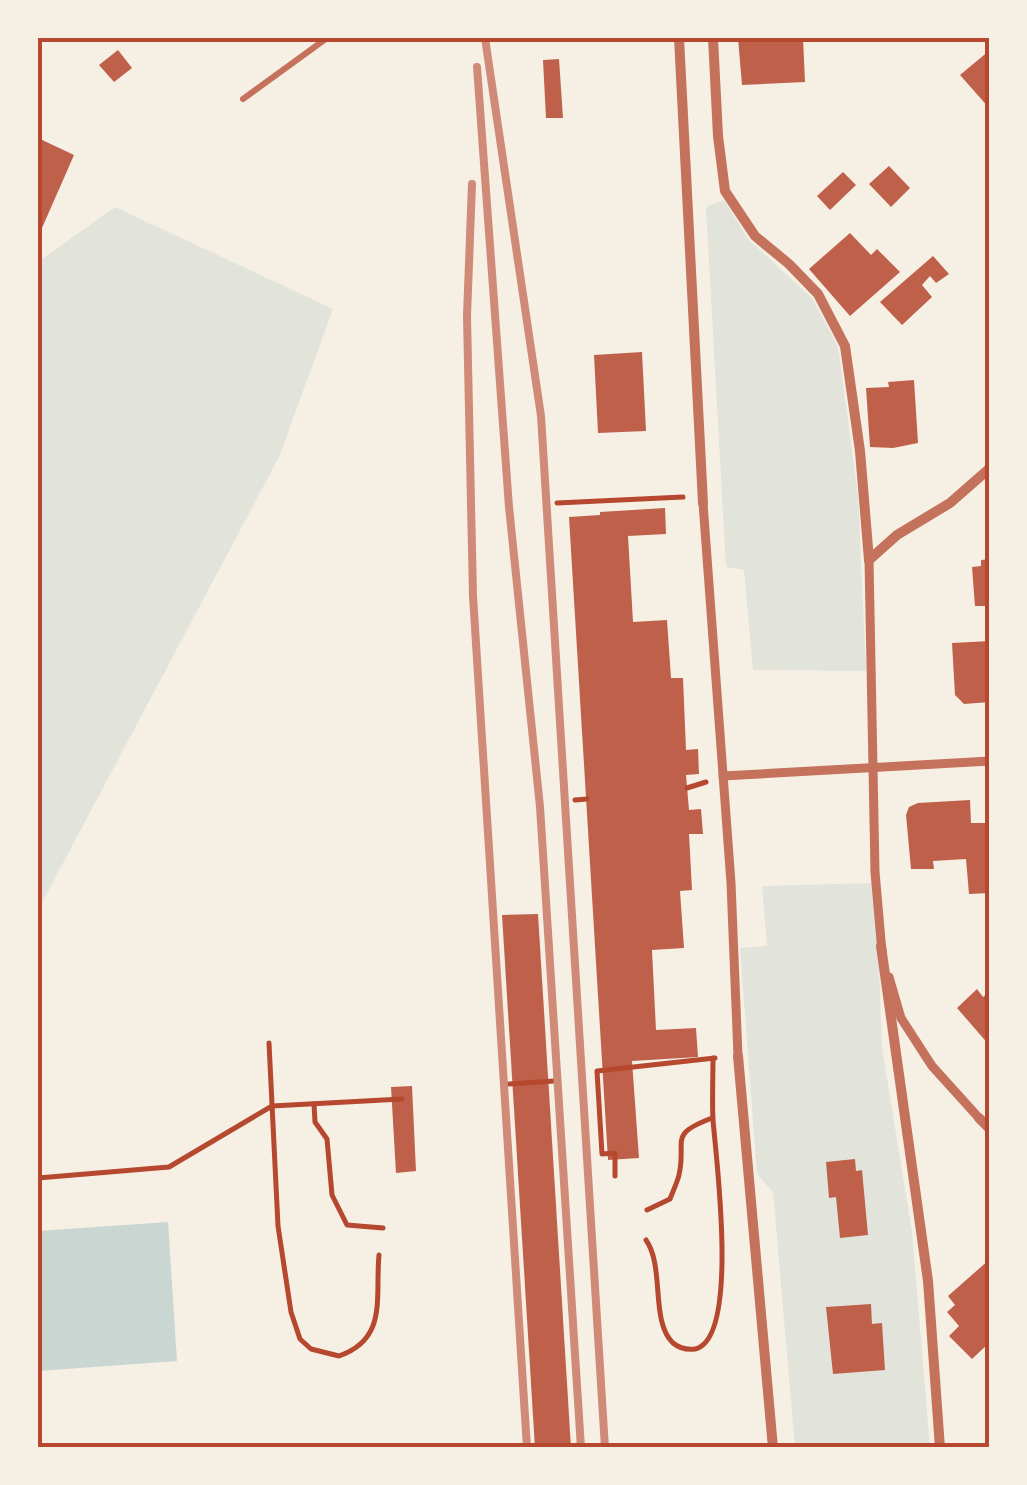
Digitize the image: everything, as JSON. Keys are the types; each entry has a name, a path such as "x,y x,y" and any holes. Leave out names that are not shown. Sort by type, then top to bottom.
{"street":[{"path":"679,38 703,500 731,883 738,1056 773,1448"},
{"path":"713,38 725,191 755,236 790,264 818,294 845,346 860,451 869,560 880,946 928,1281 940,1448"},
{"path":"869,560 950,503 990,468"},
{"path":"722,776 990,760"},
{"path":"880,946 901,1018 932,1066 990,1129"}],"lane":[{"path":"242,99 328,38"}],"path":[{"path":"557,504 703,500"},
{"path":"575,800 586,800"},
{"path":"270,1043 278,1226 285,1284 300,1339 311,1349 339,1356 364,1344 372,1332 377,1310 379,1255"},
{"path":"615,1176 614,1153 602,1154 597,1071 738,1056"},
{"path":"646,1240 655,1259 667,1332 674,1343 687,1350 700,1348 711,1339 716,1325 722,1268 713,1058"},
{"path":"508,1084 554,1081"},
{"path":"38,1178 170,1167 272,1106 402,1099"},
{"path":"314,1104 316,1122 327,1139 332,1195 347,1225 383,1228"},
{"path":"647,1210 670,1199 680,1172 680,1141 691,1126 713,1118"}],"shaded area":[{"path":"724,200 749,240 812,298 838,346 858,495 866,671 753,670 744,570 726,567 706,207"},
{"path":"115,207 333,309 279,457 38,910 38,262"},
{"path":"876,883 882,1048 912,1232 930,1447 795,1447 773,1192 757,1174 740,948 767,946 762,886"},
{"path":"168,1222 177,1361 38,1371 38,1231"}],"building":[{"path":"738,38 803,38 805,82 742,85"},
{"path":"118,50 132,68 114,82 99,65"},
{"path":"990,50 990,109 960,75"},
{"path":"559,59 563,118 546,118 543,60"},
{"path":"38,138 74,155 42,228 38,226"},
{"path":"889,166 910,188 891,207 869,184"},
{"path":"843,172 856,185 830,210 817,196"},
{"path":"850,233 871,255 877,249 900,272 850,316 809,269"},
{"path":"933,256 949,274 936,283 930,276 922,285 932,297 902,325 880,302"},
{"path":"642,352 646,431 598,433 594,355"},
{"path":"914,380 918,443 870,447 866,388"},
{"path":"665,508 666,534 628,536 633,622 667,620 671,678 683,678 686,750 698,749 699,774 686,775 689,810 701,809 703,834 689,834 692,890 680,891 684,948 652,950 656,1030 696,1028 698,1057 632,1061 639,1158 608,1160 569,517"},
{"path":"990,559 990,606 975,606 972,567"},
{"path":"990,641 990,702 964,704 955,695 952,643"},
{"path":"970,800 971,823 990,823 990,893 969,894 966,859 933,861 934,869 911,869 906,815 909,807"},
{"path":"538,914 571,1448 535,1448 502,915"},
{"path":"977,989 983,997 990,991 990,1046 957,1008"},
{"path":"412,1086 416,1171 396,1173 391,1087"},
{"path":"855,1159 856,1171 862,1170 868,1235 840,1238 836,1197 829,1198 826,1162"},
{"path":"990,1259 990,1342 972,1359 949,1336 959,1326 947,1312 955,1305 948,1296"},
{"path":"871,1304 872,1324 882,1323 885,1370 833,1374 826,1307"}],"railway":[{"path":"485,38 541,416 605,1448"},
{"path":"477,67 509,507 540,807 581,1448"},
{"path":"472,184 467,316 473,596 527,1448"}]}
